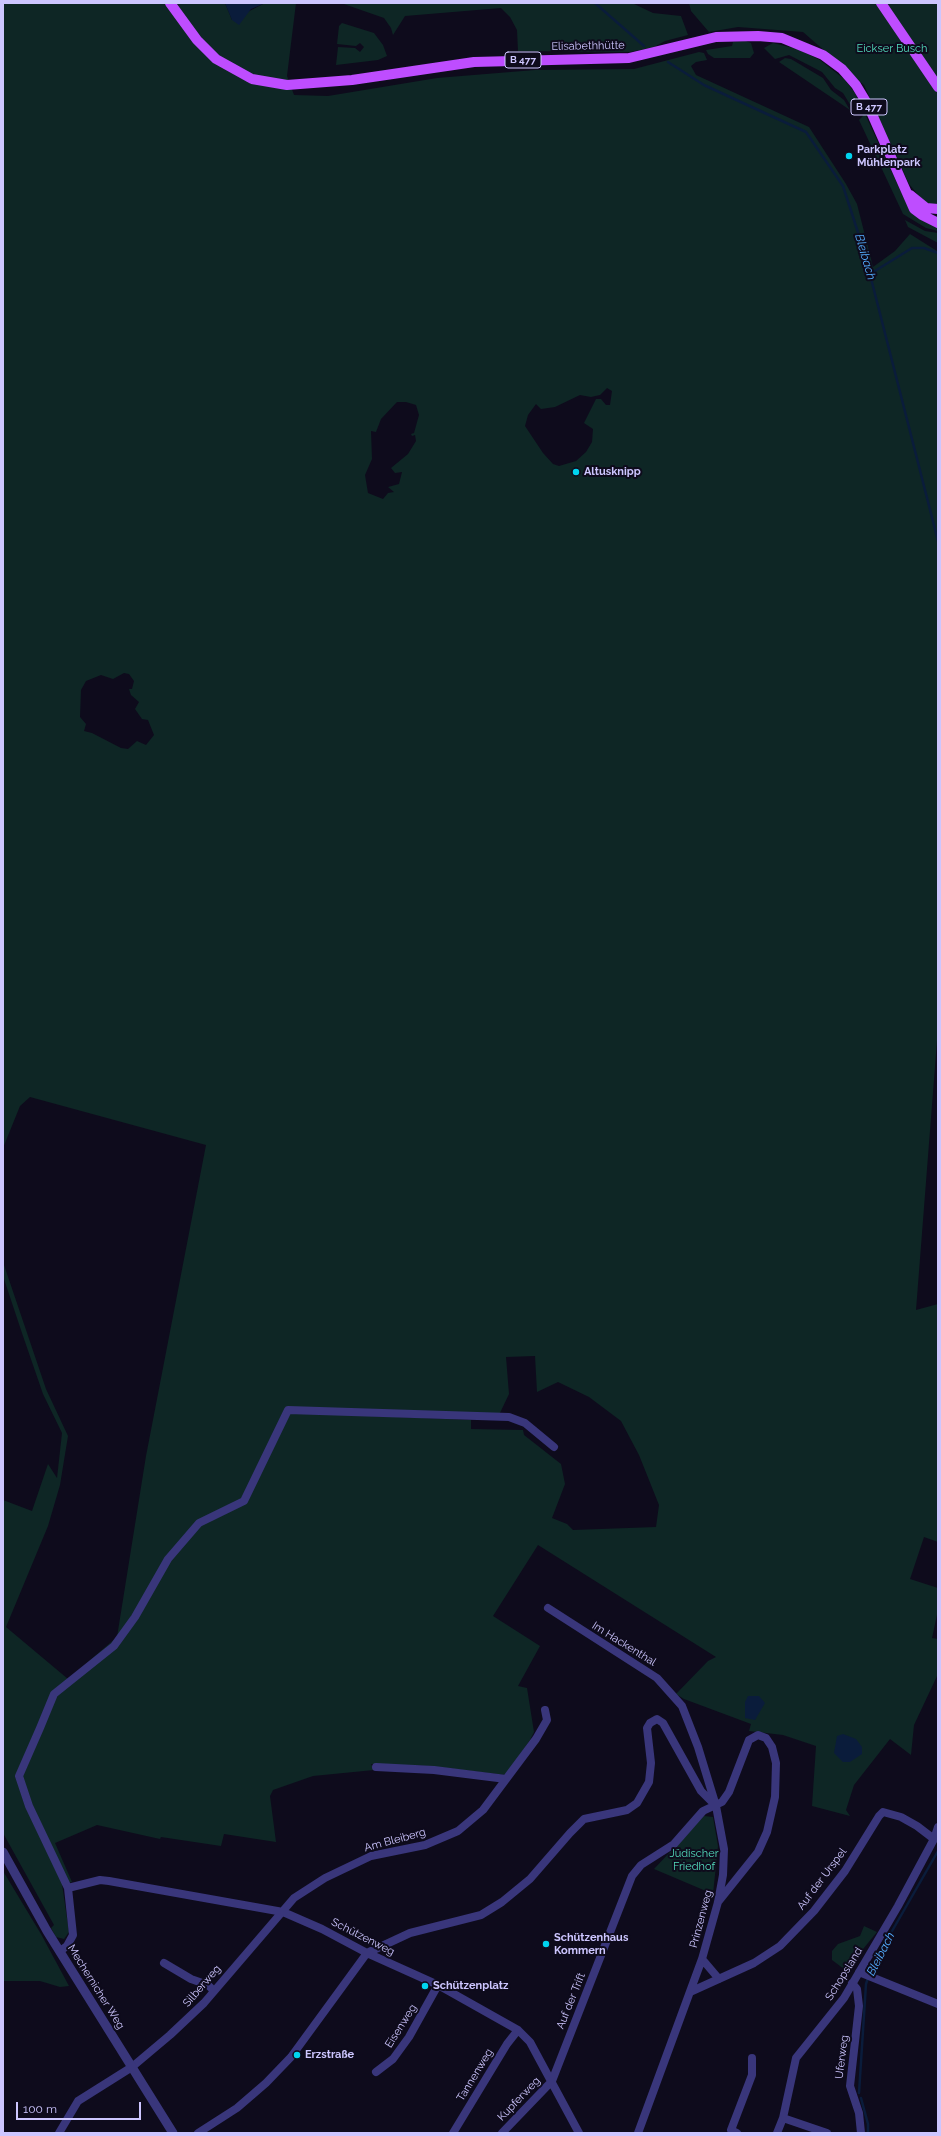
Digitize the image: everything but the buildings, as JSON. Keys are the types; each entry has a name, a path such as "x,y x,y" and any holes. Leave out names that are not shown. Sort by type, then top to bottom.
{"main road":[{"name":"Elisabethhütte","path":"170,3 197,40 216,59 235,71 273,84 299,85 345,81 474,62 629,58 716,37 758,36 782,38 823,55 842,70 856,85 868,105 907,192"},
{"path":"881,3 935,83 938,96"},
{"name":"B 477","path":"907,192 926,208 938,209"},
{"name":"B 477","path":"907,192 914,209 938,223"}],"street":[{"path":"60,1951 67,1946 73,1935 68,1888 29,1806 19,1776 54,1694 114,1646 135,1617 168,1559 199,1523 244,1501 288,1410 509,1417 525,1423 554,1447"},
{"name":"Im Hackenthal","path":"548,1608 657,1678 682,1706"},
{"name":"Prinzenweg","path":"638,2133 702,1959 718,1902 723,1875 724,1849 716,1806 698,1747 682,1706"},
{"name":"Am Bleiberg","path":"283,1912 294,1898 326,1878 365,1859 425,1845 458,1831 483,1810 536,1739 547,1720 545,1710"},
{"path":"198,2133 237,2108 266,2083 291,2057 367,1953 410,1933 481,1915 502,1902 530,1879 584,1819 627,1810 637,1803 649,1782 651,1763 647,1728 650,1722 657,1719 663,1723 701,1791 716,1806"},
{"name":"Auf der Trift","path":"552,2081 632,1876 641,1865 674,1844 703,1811 722,1802 729,1792 749,1740 758,1736 766,1738 772,1746 776,1763 775,1797 767,1832 758,1852 718,1902"},
{"path":"376,1767 434,1770 506,1779"},
{"name":"Auf der Urspel","path":"690,1992 765,1957 785,1941 814,1911 845,1870 883,1812 906,1820 934,1839"},
{"name":"Schopsland","path":"777,2133 783,2118 796,2058 841,2002 852,1983 862,1974 934,1839 938,1827"},
{"name":"Mechernicher Weg","path":"3,1852 60,1951 173,2133"},
{"name":"Schützenweg","path":"68,1888 100,1880 109,1881 283,1912 322,1928 367,1953 438,1985 518,2030 530,2042 552,2081 575,2131"},
{"name":"Silberweg","path":"59,2133 78,2100 132,2067 182,2025 204,2003 213,1990 283,1912"},
{"path":"702,1959 719,1979"},
{"path":"164,1963 191,1979 208,1985 213,1990"},
{"path":"862,1974 938,2004"},
{"name":"Uferweg","path":"852,1983 857,1989 859,2006 850,2086 859,2114 861,2133"},
{"name":"Eisenweg","path":"376,2072 393,2059 409,2037 438,1985"},
{"name":"Tannenweg","path":"453,2133 507,2044 518,2030"},
{"path":"737,2133 731,2130 752,2075 752,2058"},
{"name":"Kupferweg","path":"502,2133 552,2081"},
{"path":"783,2118 828,2133"}],"green space":[{"path":"3,3 225,3 232,20 265,3 296,3 287,76 294,95 328,96 437,78 535,70 634,69 699,52 704,53 707,60 696,62 691,66 696,75 809,127 846,184 857,204 873,267 895,251 910,234 937,251 938,1028 916,1310 938,1304 938,1542 924,1537 910,1579 938,1588 938,1610 932,1638 938,1639 938,1674 914,1725 911,1755 890,1739 854,1785 846,1810 850,1816 812,1806 816,1746 783,1735 749,1731 751,1724 684,1699 676,1694 708,1661 716,1657 538,1545 493,1616 540,1646 518,1686 527,1688 534,1732 506,1775 428,1766 371,1764 374,1770 313,1776 273,1790 270,1796 276,1842 224,1834 221,1846 161,1837 160,1839 97,1825 55,1843 72,1882 62,1884 69,1932 64,1939 56,1937 51,1928 54,1925 3,1833 3,1500 32,1511 48,1464 57,1478 62,1433 43,1394 3,1276 3,1262 46,1389 68,1436 60,1485 48,1526 6,1627 68,1679 117,1637 146,1456 206,1145 30,1097 20,1106 3,1148","holes":["607,388 612,391 610,405 606,405 601,399 596,399 584,423 593,429 592,442 586,452 576,461 559,466 553,464 543,453 525,426 528,415 536,404 541,409 555,407 580,395 591,397 600,395","397,402 406,402 416,405 419,415 414,433 411,434 412,436 415,435 416,441 408,454 391,468 395,473 402,472 399,484 388,487 394,492 388,493 383,499 368,493 365,475 372,459 371,431 376,432 381,419","124,673 129,674 134,681 132,689 129,689 131,695 139,702 135,709 142,719 148,720 154,735 146,745 137,741 128,749 121,748 92,733 84,731 86,724 80,717 81,690 86,681 101,675 113,679","535,1356 537,1392 558,1382 589,1397 621,1421 639,1455 659,1505 656,1527 573,1530 567,1524 552,1518 565,1484 561,1464 524,1435 523,1430 471,1429 471,1420 323,1414 499,1415 509,1394 506,1357"]},
{"path":"341,3 632,3 653,13 681,16 688,35 665,41 654,47 630,52 518,51 517,30 510,17 501,8 405,16 393,35 391,28 384,18"},
{"name":"Eickser Busch","path":"689,3 938,3 938,205 925,203 909,184 864,85 803,32 738,27 709,32 691,11"},
{"path":"342,23 374,33 383,45 387,56 378,60 336,65 338,47 355,48 360,52 364,47 360,43 356,46 337,44 339,26"},
{"path":"746,41 751,43 754,53 750,58 714,58 708,54 706,50 732,46 733,42"},
{"path":"773,43 797,49 820,60 844,79 855,93 907,205 938,226 938,231 926,228 903,214 859,120 863,116 859,109 854,111 843,93 835,88 822,72 789,55 775,59 764,48"},
{"path":"785,58 791,59 823,78 831,90 844,100 850,110 779,62"},
{"path":"905,220 925,231 938,233 938,243 908,227"},
{"name":"Jüdischer Friedhof","path":"704,1816 713,1817 718,1846 713,1894 654,1869"},
{"path":"3,1871 41,1934 69,1986 60,1987 40,1981 3,1981"},
{"path":"864,1926 877,1932 850,1965 848,1972 832,1960 832,1951 838,1944 860,1936"},
{"path":"72,1953 80,1953 81,1972 73,1959"}],"water":[{"path":"225,3 265,3 251,9 239,25 232,20"},
{"path":"748,1696 759,1696 765,1703 755,1720 745,1718 745,1702"},
{"path":"843,1734 856,1739 862,1747 862,1754 850,1762 843,1762 834,1753 837,1736"}],"waterway":[{"name":"Bleibach","path":"595,3 644,46"},
{"name":"Bleibach","path":"668,62 704,85 806,132 843,186 864,251 938,541"},
{"path":"870,274 912,248 924,248 938,253"},
{"name":"Bleibach","path":"859,2093 866,1984 872,1966 938,1851"},
{"name":"Bleibach","path":"861,2098 868,2124 868,2133"}],"place":[{"name":"Parkplatz Mühlenpark","path":"849,156"},
{"name":"Altusknipp","path":"576,472"},
{"name":"Schützenhaus Kommern","path":"546,1944"},
{"name":"Schützenplatz","path":"425,1986"},
{"name":"Erzstraße","path":"297,2055"}]}
